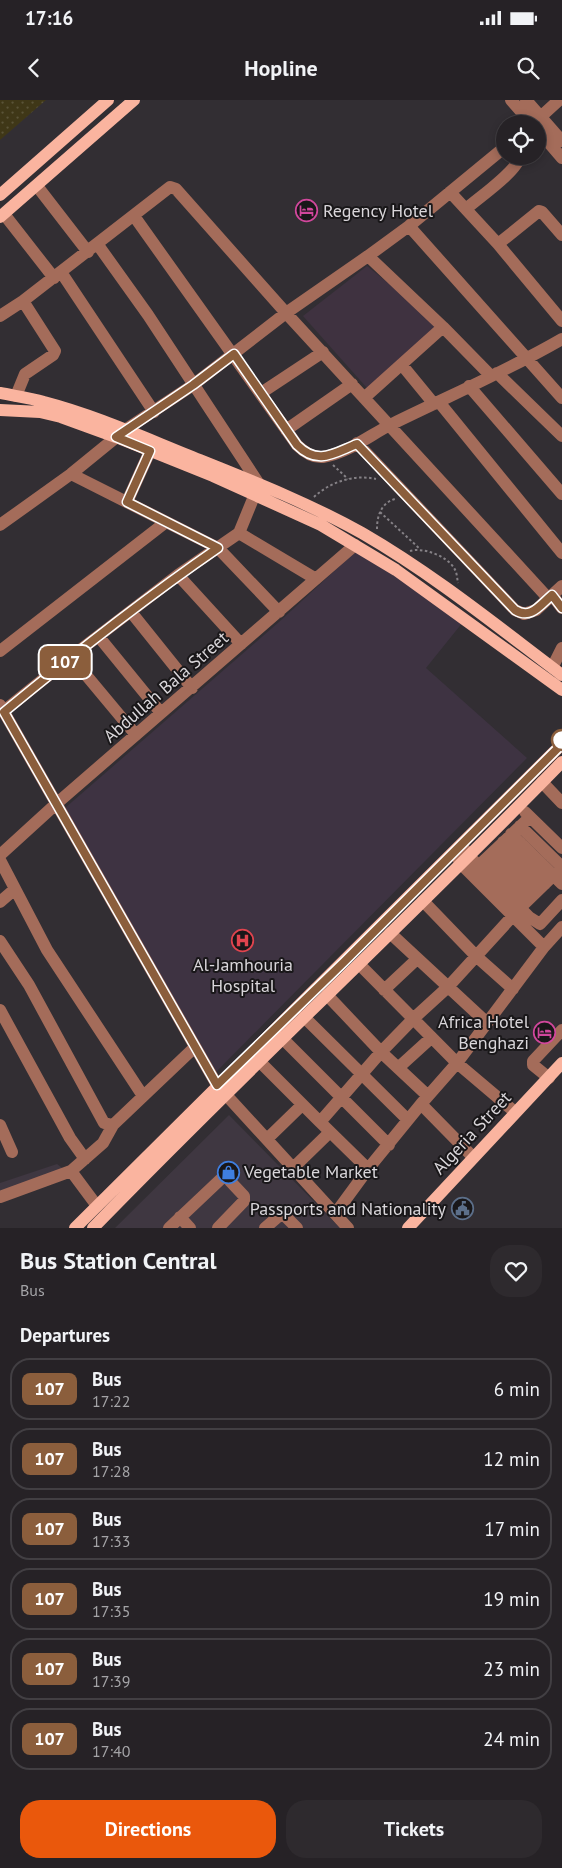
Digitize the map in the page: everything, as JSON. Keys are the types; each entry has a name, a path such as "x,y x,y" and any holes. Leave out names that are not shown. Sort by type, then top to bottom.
{"main road":[{"path":"0,195 108,100"},
{"path":"2,216 134,100"},
{"path":"0,393 45,402 257,489 396,570 548,678 562,690"},
{"path":"0,410 40,412 121,433 150,451 306,505 378,544 460,598 556,668"},
{"path":"548,678 562,698"},
{"path":"93,1228 221,1090 259,1061 423,902 462,854 561,744"},
{"path":"75,1228 221,1090 462,854 519,806 562,762"},
{"name":"Algeria Street","path":"408,1228 562,1063"}],"street":[{"path":"511,100 528,115"},
{"path":"526,100 532,115"},
{"path":"542,115 559,100"},
{"path":"546,129 562,141"},
{"path":"546,139 562,158"},
{"path":"0,525 71,474 121,433 193,385 286,313 409,226 496,154"},
{"path":"466,209 516,165"},
{"path":"36,186 93,248 148,315 257,489 239,533 178,575 99,637 2,708 221,1090 348,1228"},
{"path":"0,316 58,275 170,187 176,189 364,398 562,608"},
{"path":"450,192 498,244 562,321"},
{"path":"498,244 539,211 562,235"},
{"path":"2,216 58,275 154,412"},
{"path":"134,216 297,445 304,452 317,457 324,457 357,444 390,425 527,359 562,339"},
{"path":"409,226 562,398"},
{"path":"368,256 562,436"},
{"path":"16,396 25,374 53,356 55,351 23,301"},
{"path":"364,398 443,327"},
{"path":"261,393 323,352"},
{"path":"402,365 437,403 562,553"},
{"path":"286,430 352,384"},
{"path":"469,386 562,494"},
{"path":"357,444 515,610 524,614 531,613 562,586"},
{"path":"127,502 150,451"},
{"path":"71,474 218,548 279,612"},
{"path":"0,651 166,522"},
{"path":"239,533 316,579"},
{"name":"Abdullah Bala Street","path":"0,855 56,804 355,545"},
{"path":"178,575 241,644"},
{"path":"131,612 192,688"},
{"path":"99,637 161,713"},
{"path":"556,668 562,648"},
{"path":"71,657 136,735"},
{"path":"542,782 562,803"},
{"path":"519,806 562,848"},
{"path":"462,854 495,850 530,817"},
{"path":"495,850 542,888 544,947"},
{"path":"495,850 542,888"},
{"path":"495,850 542,888"},
{"path":"495,850 542,888"},
{"path":"2,864 47,950 143,1096"},
{"path":"542,888 529,917 540,924 562,900"},
{"path":"320,1122 381,1052 448,987 542,888"},
{"path":"0,902 15,889"},
{"path":"423,902 477,957 513,989"},
{"path":"335,1214 368,1169 456,1063 544,947 562,927"},
{"path":"390,933 486,1022"},
{"path":"0,941 29,984 109,1124"},
{"path":"384,990 417,959"},
{"path":"359,964 456,1063 515,1112"},
{"path":"327,995 398,1068 473,1157"},
{"path":"0,1010 70,1138 85,1159"},
{"path":"304,1018 408,1120"},
{"path":"549,1078 533,1065 533,1061 562,1030"},
{"path":"282,1038 389,1145"},
{"path":"398,1068 431,1038"},
{"path":"0,1197 71,1172 103,1142 109,1124 143,1096 195,1047"},
{"path":"259,1061 368,1169"},
{"path":"267,1139 302,1105"},
{"path":"0,1125 12,1152"},
{"path":"293,1168 330,1132"},
{"path":"71,1172 97,1206"},
{"path":"169,1228 223,1177 228,1179 244,1196 244,1201 226,1225"},
{"path":"265,1228 280,1215 284,1215 297,1228"},
{"path":"180,1217 190,1228"}],"path":[{"path":"324,457 348,479"},
{"path":"306,505 323,489 348,479 371,478 397,485"},
{"path":"378,544 376,528 380,512 392,500 410,498"},
{"path":"380,512 420,550 429,552 452,565 456,575 460,598"}],"shaded area":[{"path":"367,266 439,324 367,388 303,316"},
{"name":"Al-Jamhouria Hospital","path":"356,551 391,572 463,622 426,668 527,758 216,1072 65,808 279,622"},
{"name":"Vegetable Market","path":"229,1115 340,1228 115,1228"},
{"path":"57,1164 69,1173 0,1203 0,1183"}],"sand":[{"path":"0,100 46,100 0,140"}],"bus line":[{"name":"107","path":"562,608 552,595 531,613 524,614 515,610 357,444 324,457 317,457 304,452 297,445 234,354 193,385 116,437 150,451 127,502 218,548 178,575 71,657 4,712 217,1085 509,798 558,748 562,740"}],"place":[{"name":"Regency Hotel","path":"307,211"},
{"name":"Al-Jamhouria Hospital","path":"243,940"},
{"name":"Africa Hotel Benghazi","path":"545,1032"},
{"name":"Vegetable Market","path":"228,1172"},
{"name":"Passports and Nationality","path":"462,1209"}]}
